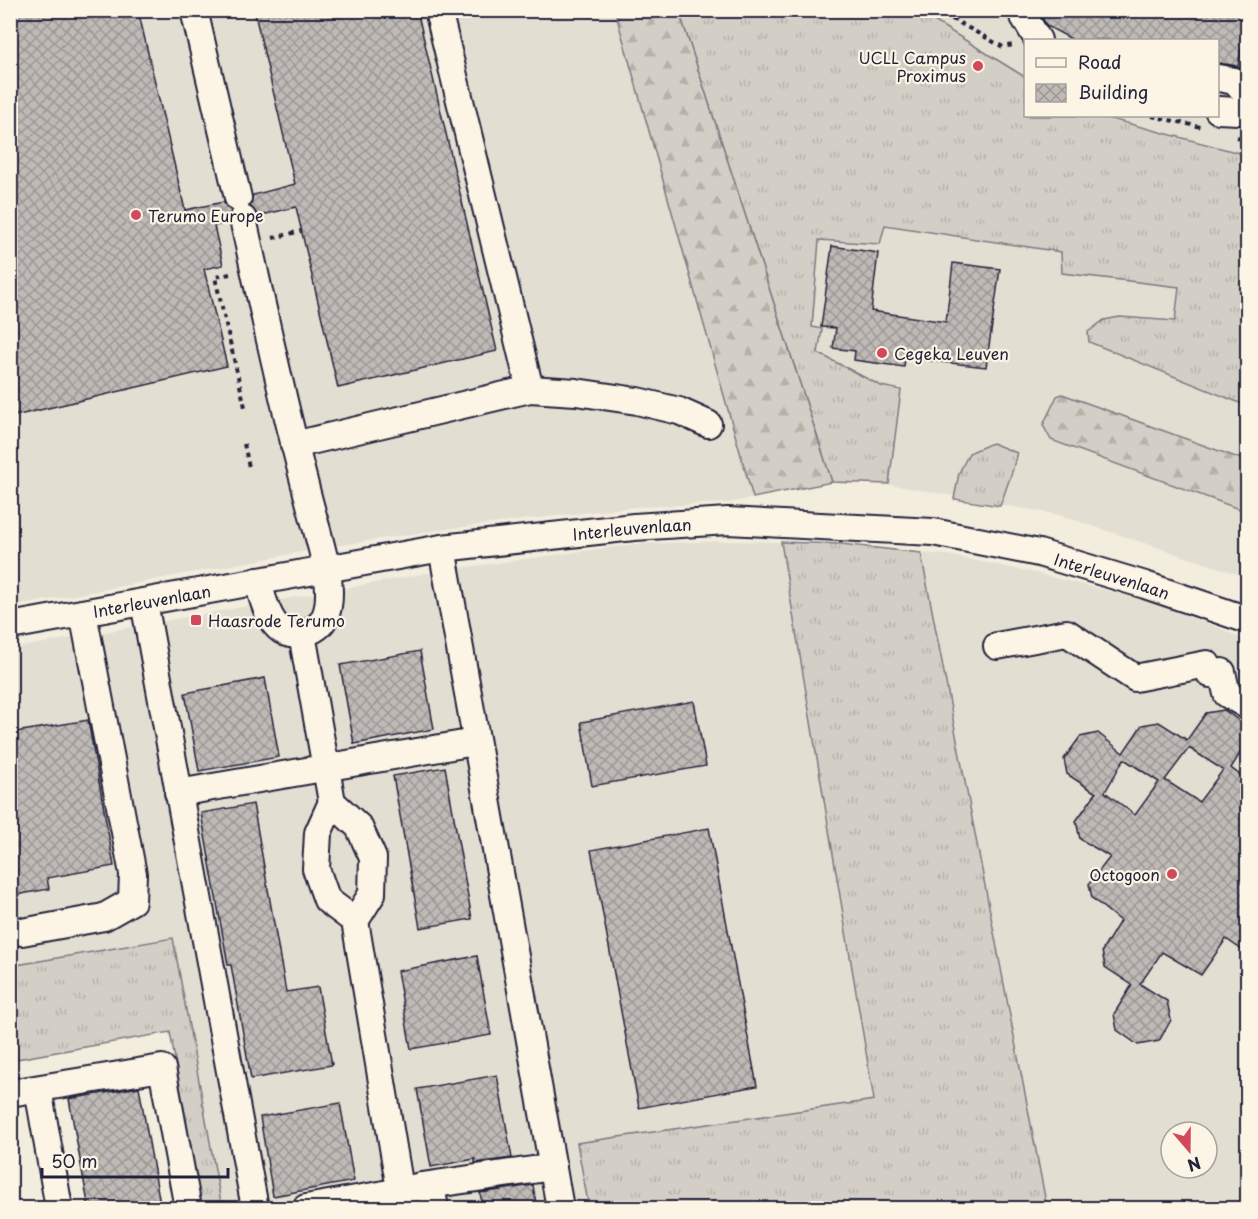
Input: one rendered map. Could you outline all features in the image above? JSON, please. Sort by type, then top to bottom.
[{"type":"street","points":[[194,10],[294,445],[326,568],[329,591],[327,612],[318,627],[302,634],[286,633],[273,623],[263,603],[258,581]]},
{"type":"street","points":[[438,10],[530,389]]},
{"type":"street","points":[[1020,10],[1026,39]]},
{"type":"street","points":[[1219,78],[1235,81],[1248,95]]},
{"type":"street","points":[[1219,110],[1248,109]]},
{"type":"street","points":[[294,445],[530,389],[576,392],[637,401],[679,411],[708,424]]},
{"type":"street","name":"Interleuvenlaan","points":[[10,626],[442,549],[634,527],[728,521],[933,532],[1039,554],[1145,585],[1248,620]]},
{"type":"street","points":[[442,549],[560,1209]]},
{"type":"street","points":[[144,602],[255,1209]]},
{"type":"street","points":[[10,928],[22,933],[104,917],[132,901],[133,874],[83,613]]},
{"type":"street","points":[[997,646],[1067,633],[1135,678],[1207,664],[1210,674],[1222,672],[1227,694],[1248,706]]},
{"type":"street","points":[[302,634],[332,802],[318,833],[316,869],[327,900],[355,921]]},
{"type":"street","points":[[178,793],[475,742]]},
{"type":"street","points":[[332,802],[359,827],[373,858],[372,894],[355,921],[397,1194]]},
{"type":"street","points":[[10,1093],[162,1068],[188,1209]]},
{"type":"street","points":[[38,1089],[59,1209]]},
{"type":"street","points":[[306,1209],[553,1167]]},
{"type":"street","points":[[397,1194],[433,1197],[435,1209]]},
{"type":"path","points":[[936,10],[1003,47],[1024,44]]},
{"type":"path","points":[[268,239],[301,231]]},
{"type":"path","points":[[233,273],[215,277],[245,407]]},
{"type":"path","points":[[243,444],[249,467]]},
{"type":"shaded area","points":[[11,11],[615,11],[753,498],[728,503],[633,507],[438,530],[322,548],[11,607]]},
{"type":"shaded area","points":[[679,11],[1247,11],[1247,577],[1059,515],[892,485],[832,482]]},
{"type":"shaded area","points":[[781,542],[874,1100],[577,1143],[589,1208],[222,1208],[173,938],[11,966],[11,649],[445,570],[635,544]]},
{"type":"shaded area","points":[[921,553],[948,555],[1031,572],[1141,599],[1220,628],[1247,642],[1247,1208],[1047,1208]]},
{"type":"green space","points":[[615,11],[679,11],[832,482],[753,498]]},
{"type":"green space","points":[[679,11],[918,11],[1024,76],[1024,117],[1104,117],[1247,155],[1247,406],[1089,342],[1088,332],[1104,320],[1120,317],[1175,321],[1179,287],[1062,273],[1061,252],[885,225],[880,244],[819,240],[812,327],[822,329],[818,353],[881,386],[901,390],[889,484],[832,482]]},
{"type":"green space","points":[[1062,394],[1247,461],[1247,512],[1051,440],[1043,425],[1057,396]]},
{"type":"green space","points":[[992,443],[1017,453],[1000,506],[954,499],[959,473],[969,453]]},
{"type":"green space","points":[[781,542],[841,544],[921,553],[1047,1208],[589,1208],[577,1143],[874,1100]]},
{"type":"green space","points":[[173,938],[222,1208],[202,1208],[170,1032],[11,1060],[11,966]]},
{"type":"building","points":[[10,10],[138,10],[185,210],[223,202],[231,211],[228,223],[214,226],[223,265],[204,269],[227,366],[10,417]]},
{"type":"building","points":[[254,10],[417,10],[497,351],[338,388],[296,207],[258,216],[250,206],[253,195],[295,184]]},
{"type":"building","points":[[1038,10],[1248,10],[1238,66],[1219,63],[1219,39],[1071,39],[1047,26]]},
{"type":"building","points":[[832,246],[878,253],[871,311],[946,322],[953,263],[1000,269],[986,367],[905,358],[904,367],[854,360],[855,351],[833,348],[836,328],[821,327]]},
{"type":"building","points":[[420,651],[434,729],[354,744],[340,665]]},
{"type":"building","points":[[265,678],[279,757],[199,771],[185,693]]},
{"type":"building","points":[[694,701],[706,766],[592,786],[581,722]]},
{"type":"building","name":"Octogoon","points":[[1224,710],[1244,724],[1247,742],[1231,768],[1248,781],[1248,954],[1226,939],[1201,975],[1162,952],[1140,984],[1167,1001],[1171,1020],[1159,1041],[1138,1045],[1117,1030],[1114,1014],[1132,985],[1105,967],[1102,951],[1120,921],[1092,898],[1089,884],[1110,857],[1080,839],[1076,821],[1096,793],[1067,774],[1064,759],[1080,737],[1098,733],[1123,753],[1142,725],[1159,722],[1187,740],[1206,713]],"holes":[[[1189,748],[1223,770],[1199,802],[1165,780]],[[1124,759],[1159,782],[1135,815],[1105,792]]]},
{"type":"building","points":[[88,720],[114,866],[47,878],[49,889],[10,896],[10,733]]},
{"type":"building","points":[[445,767],[472,919],[420,928],[393,776]]},
{"type":"building","points":[[253,804],[286,992],[318,987],[332,1065],[251,1079],[201,813]]},
{"type":"building","points":[[709,828],[757,1086],[639,1108],[591,850]]},
{"type":"building","points":[[477,956],[491,1035],[411,1049],[397,971]]},
{"type":"building","points":[[497,1075],[512,1158],[475,1163],[475,1159],[431,1167],[417,1089]]},
{"type":"building","points":[[139,1087],[161,1209],[89,1209],[69,1099]]},
{"type":"building","points":[[340,1103],[354,1181],[273,1196],[260,1117]]},
{"type":"building","points":[[533,1185],[537,1209],[483,1209],[480,1193]]},
{"type":"place","name":"UCLL Campus Proximus","points":[[978,66]]},
{"type":"place","name":"Terumo Europe","points":[[136,215]]},
{"type":"place","name":"Cegeka Leuven","points":[[882,353]]},
{"type":"place","name":"Haasrode Terumo","points":[[196,620]]},
{"type":"place","name":"Octogoon","points":[[1172,874]]}]
